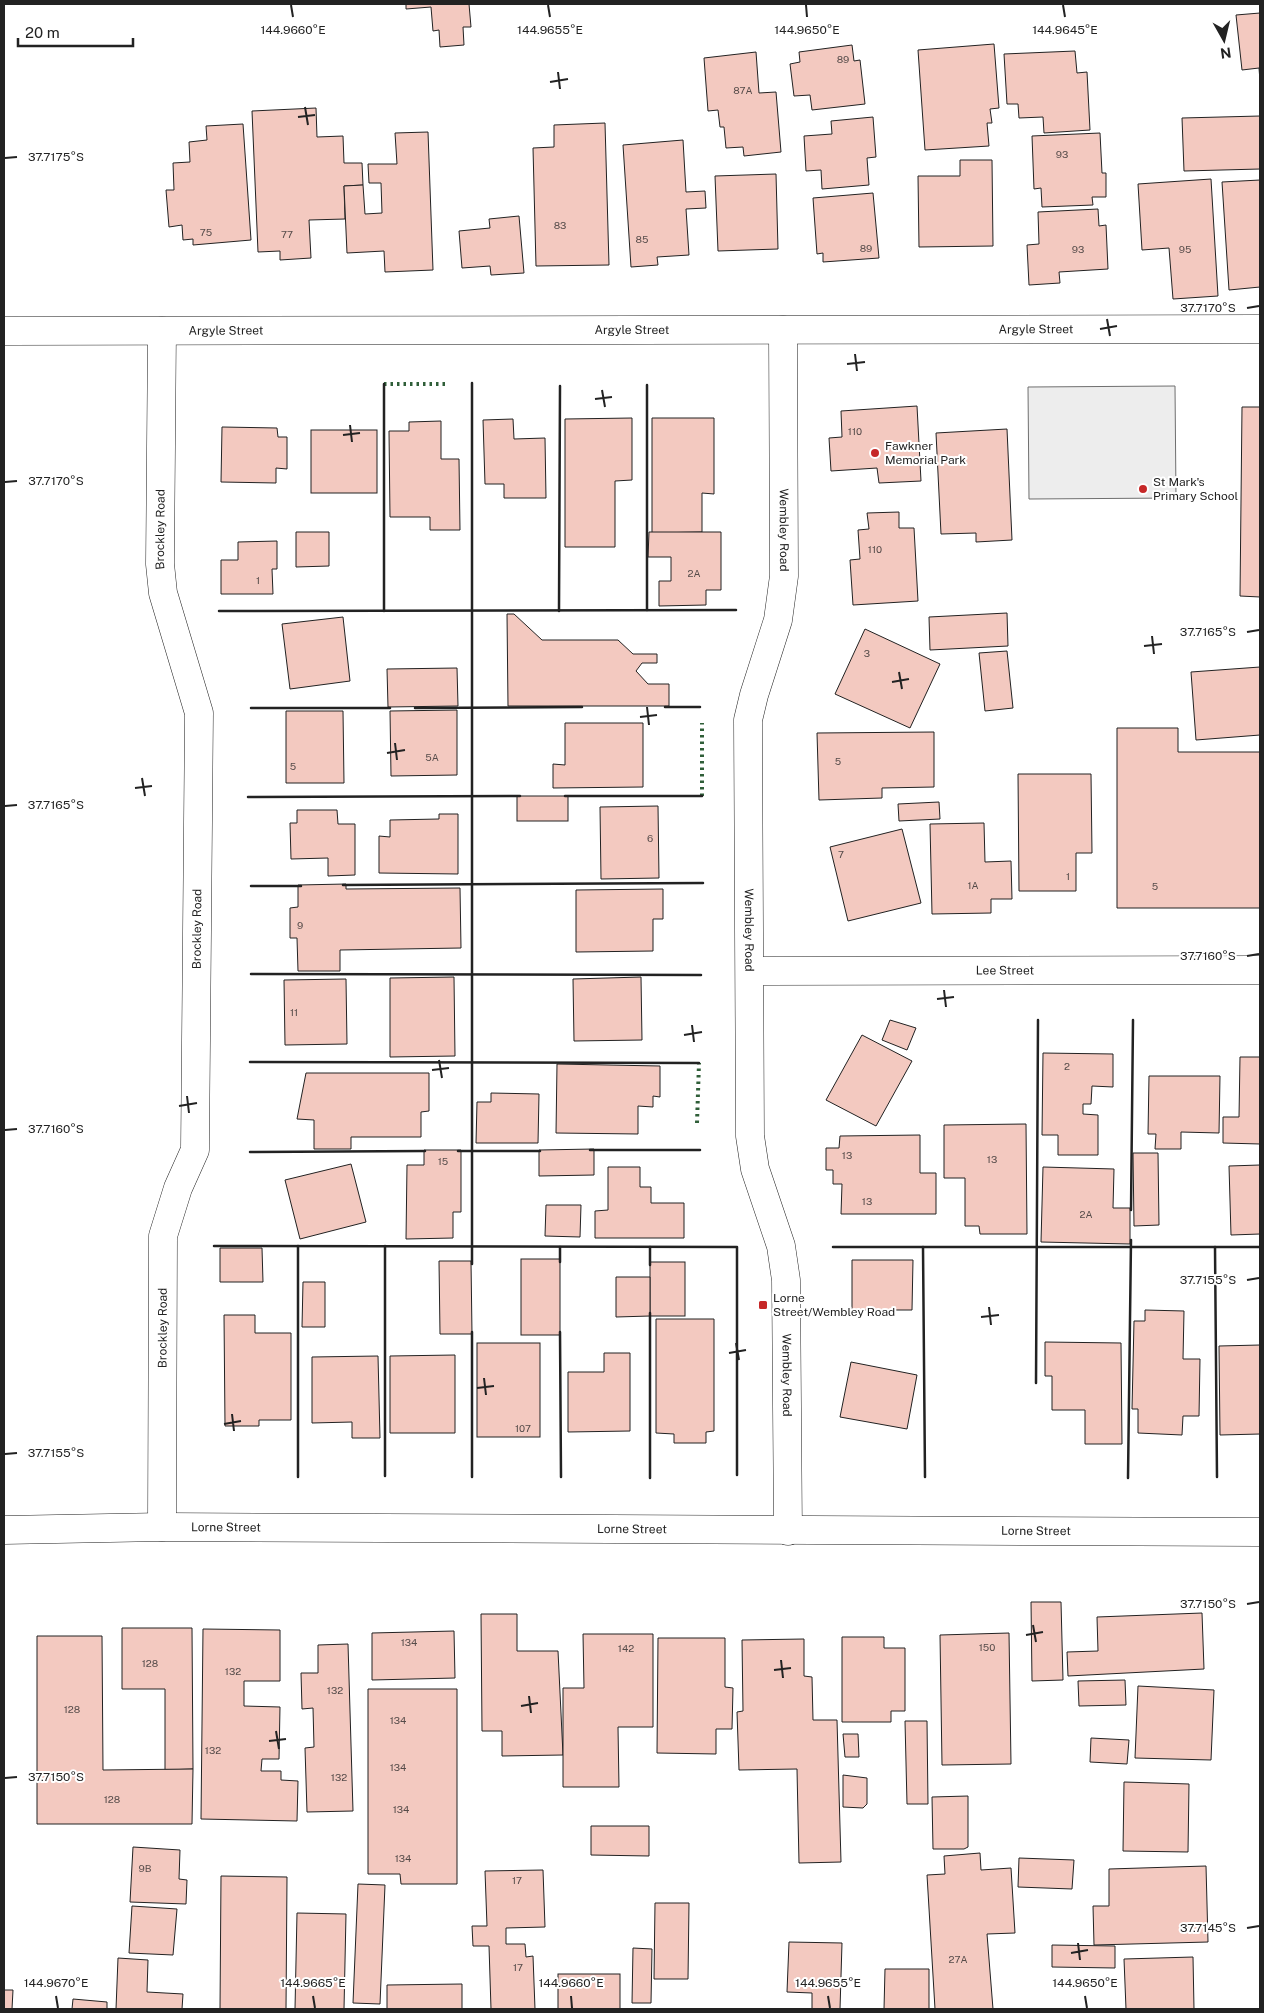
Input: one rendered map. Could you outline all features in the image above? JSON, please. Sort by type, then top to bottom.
[{"type":"street","name":"Argyle Street","points":[[4,331],[1260,329]]},
{"type":"street","name":"Wembley Road","points":[[783,330],[784,576],[778,620],[748,720],[750,1136],[755,1169],[781,1246],[786,1280],[788,1531]]},
{"type":"street","name":"Brockley Road","points":[[162,331],[160,564],[163,593],[199,713],[195,1150],[178,1188],[163,1236],[162,1528]]},
{"type":"street","name":"Lee Street","points":[[750,971],[1260,970]]},
{"type":"street","name":"Lorne Street","points":[[4,1530],[162,1528],[1260,1532]]},
{"type":"shaded area","points":[[1175,386],[1176,498],[1029,499],[1028,387]]},
{"type":"building","points":[[406,4],[469,4],[471,27],[463,27],[464,45],[440,47],[439,30],[433,31],[431,7],[406,9]]},
{"type":"building","points":[[1260,13],[1260,81],[1259,68],[1242,70],[1236,15]]},
{"type":"building","points":[[994,44],[999,108],[990,109],[992,123],[987,123],[989,146],[925,150],[918,50]]},
{"type":"building","points":[[852,45],[854,61],[860,60],[865,104],[812,110],[810,95],[794,96],[790,64],[800,62],[799,52]]},
{"type":"building","points":[[1075,51],[1077,73],[1087,72],[1090,130],[1044,133],[1043,117],[1019,118],[1018,104],[1007,104],[1004,54]]},
{"type":"building","points":[[756,52],[759,93],[776,92],[781,152],[744,156],[743,147],[726,148],[724,127],[720,127],[718,110],[708,111],[704,58]]},
{"type":"building","points":[[316,108],[317,137],[343,136],[344,163],[362,163],[363,185],[344,186],[345,219],[309,220],[311,258],[280,260],[280,251],[258,252],[252,111]]},
{"type":"building","points":[[1260,116],[1260,169],[1184,171],[1182,118]]},
{"type":"building","points":[[873,117],[876,157],[867,158],[869,185],[822,189],[821,170],[806,171],[804,136],[832,134],[831,121]]},
{"type":"building","points":[[605,123],[609,265],[536,266],[533,148],[554,147],[554,125]]},
{"type":"building","points":[[243,124],[251,240],[193,245],[193,239],[183,240],[182,225],[169,227],[166,190],[174,190],[173,163],[190,162],[189,142],[207,140],[206,126]]},
{"type":"building","points":[[428,132],[433,270],[385,272],[384,251],[347,253],[344,186],[363,185],[365,214],[382,213],[381,183],[369,183],[368,164],[397,164],[395,133]]},
{"type":"building","points":[[1100,133],[1102,173],[1106,173],[1106,197],[1092,197],[1093,205],[1042,207],[1041,188],[1034,189],[1032,136]]},
{"type":"building","points":[[683,140],[686,192],[705,191],[706,208],[686,209],[689,255],[657,257],[658,265],[631,267],[623,145]]},
{"type":"building","points":[[960,160],[992,160],[993,246],[919,247],[918,176],[960,176]]},
{"type":"building","points":[[776,174],[778,249],[718,251],[715,176]]},
{"type":"building","points":[[1211,179],[1218,296],[1173,299],[1169,248],[1142,250],[1138,184]]},
{"type":"building","points":[[1260,180],[1260,287],[1229,290],[1222,182]]},
{"type":"building","points":[[873,193],[879,258],[823,262],[823,253],[817,254],[813,198]]},
{"type":"building","points":[[1098,209],[1099,226],[1106,225],[1108,269],[1059,272],[1060,283],[1029,285],[1027,245],[1039,244],[1038,212]]},
{"type":"building","points":[[519,216],[524,273],[491,275],[490,266],[462,268],[459,231],[490,228],[489,219]]},
{"type":"building","name":"Fawkner Memorial Park","points":[[917,406],[921,481],[879,483],[877,468],[831,471],[829,438],[842,437],[841,411]]},
{"type":"building","points":[[1242,407],[1260,407],[1260,597],[1240,596]]},
{"type":"building","points":[[632,418],[632,480],[615,481],[615,547],[565,547],[565,419]]},
{"type":"building","points":[[652,418],[714,418],[714,494],[702,493],[702,532],[652,533]]},
{"type":"building","points":[[513,419],[514,439],[545,438],[546,498],[504,498],[504,484],[485,484],[483,420]]},
{"type":"building","points":[[441,421],[441,459],[459,459],[460,530],[430,530],[430,517],[390,517],[389,431],[409,431],[409,422]]},
{"type":"building","points":[[222,427],[277,428],[278,437],[287,437],[287,469],[276,468],[276,483],[221,482]]},
{"type":"building","points":[[1007,429],[1012,540],[976,542],[976,533],[941,534],[936,433]]},
{"type":"building","points":[[311,430],[377,430],[377,493],[311,493]]},
{"type":"building","points":[[899,512],[899,528],[914,528],[918,601],[853,605],[850,560],[860,559],[858,530],[869,529],[867,513]]},
{"type":"building","points":[[296,532],[329,532],[329,566],[296,567]]},
{"type":"building","points":[[649,532],[721,532],[721,590],[706,590],[706,605],[659,606],[659,581],[671,581],[671,557],[648,557]]},
{"type":"building","points":[[277,541],[277,569],[272,569],[273,594],[221,594],[221,560],[238,560],[238,542]]},
{"type":"building","points":[[1007,613],[1008,646],[930,650],[929,617]]},
{"type":"building","points":[[507,614],[514,614],[542,640],[618,640],[633,654],[657,654],[657,663],[642,663],[636,671],[648,684],[669,684],[669,706],[508,706]]},
{"type":"building","points":[[343,617],[350,681],[290,689],[282,624]]},
{"type":"building","points":[[865,629],[940,664],[910,728],[835,694]]},
{"type":"building","points":[[1007,651],[1013,708],[985,711],[979,653]]},
{"type":"building","points":[[1260,667],[1260,735],[1196,740],[1191,672]]},
{"type":"building","points":[[457,668],[458,706],[388,707],[387,669]]},
{"type":"building","points":[[457,710],[457,775],[391,776],[390,711]]},
{"type":"building","points":[[286,711],[343,711],[344,783],[286,783]]},
{"type":"building","points":[[565,723],[643,723],[643,787],[553,788],[553,764],[565,765]]},
{"type":"building","points":[[1117,728],[1178,728],[1178,752],[1260,752],[1260,908],[1117,908]]},
{"type":"building","points":[[934,732],[934,787],[882,788],[882,798],[819,800],[817,733]]},
{"type":"building","points":[[1018,774],[1091,774],[1092,853],[1076,853],[1076,891],[1019,891]]},
{"type":"building","points":[[517,796],[568,796],[568,821],[517,821]]},
{"type":"building","points":[[939,802],[940,819],[899,821],[898,804]]},
{"type":"building","points":[[658,806],[659,878],[601,879],[600,807]]},
{"type":"building","points":[[297,810],[337,810],[338,824],[355,824],[355,875],[328,876],[328,858],[291,859],[290,823],[297,823]]},
{"type":"building","points":[[439,814],[458,814],[458,874],[379,873],[379,836],[390,837],[390,820],[439,819]]},
{"type":"building","points":[[984,823],[985,862],[1011,861],[1012,899],[991,899],[991,913],[932,914],[930,824]]},
{"type":"building","points":[[902,829],[921,903],[848,921],[830,847]]},
{"type":"building","points":[[346,884],[346,889],[460,888],[461,948],[340,950],[340,971],[298,971],[297,938],[290,938],[290,908],[298,907],[298,885]]},
{"type":"building","points":[[663,889],[663,919],[653,919],[653,951],[576,952],[576,890]]},
{"type":"building","points":[[454,977],[455,1056],[390,1057],[390,978]]},
{"type":"building","points":[[641,977],[642,1040],[574,1041],[573,979]]},
{"type":"building","points":[[346,979],[347,1044],[285,1045],[284,980]]},
{"type":"building","points":[[890,1020],[916,1028],[907,1050],[882,1040]]},
{"type":"building","points":[[862,1035],[912,1061],[876,1126],[826,1100]]},
{"type":"building","points":[[1043,1053],[1113,1054],[1113,1087],[1092,1086],[1091,1104],[1083,1104],[1083,1114],[1098,1115],[1098,1155],[1058,1155],[1058,1135],[1042,1135]]},
{"type":"building","points":[[1240,1057],[1260,1057],[1260,1144],[1223,1143],[1223,1117],[1239,1117]]},
{"type":"building","points":[[557,1064],[660,1066],[660,1097],[653,1096],[653,1107],[638,1106],[638,1134],[556,1133]]},
{"type":"building","points":[[306,1073],[429,1073],[429,1111],[421,1112],[421,1137],[351,1137],[351,1149],[314,1149],[314,1120],[297,1119]]},
{"type":"building","points":[[1149,1076],[1220,1076],[1219,1133],[1181,1132],[1181,1149],[1155,1149],[1156,1134],[1148,1134]]},
{"type":"building","points":[[491,1093],[539,1094],[538,1143],[476,1143],[477,1102],[491,1102]]},
{"type":"building","points":[[1026,1124],[1027,1234],[980,1234],[979,1226],[965,1226],[965,1178],[944,1178],[944,1125]]},
{"type":"building","points":[[920,1135],[920,1173],[936,1173],[936,1214],[841,1214],[842,1184],[833,1184],[833,1170],[826,1170],[826,1148],[839,1148],[840,1136]]},
{"type":"building","points":[[594,1149],[594,1175],[539,1176],[539,1150]]},
{"type":"building","points":[[424,1150],[461,1150],[461,1212],[453,1212],[453,1238],[406,1239],[407,1165],[424,1165]]},
{"type":"building","points":[[1133,1153],[1158,1153],[1159,1225],[1134,1226]]},
{"type":"building","points":[[351,1164],[366,1222],[300,1239],[285,1180]]},
{"type":"building","points":[[1260,1165],[1260,1234],[1231,1235],[1229,1166]]},
{"type":"building","points":[[608,1167],[640,1167],[640,1187],[651,1187],[651,1203],[684,1203],[684,1238],[595,1238],[595,1211],[608,1210]]},
{"type":"building","points":[[1043,1167],[1114,1169],[1113,1208],[1130,1208],[1130,1244],[1041,1242]]},
{"type":"building","points":[[546,1205],[581,1205],[580,1237],[545,1236]]},
{"type":"building","points":[[220,1248],[262,1248],[263,1282],[220,1282]]},
{"type":"building","points":[[521,1259],[560,1259],[560,1335],[521,1335]]},
{"type":"building","points":[[852,1260],[913,1260],[912,1310],[852,1310]]},
{"type":"building","points":[[439,1261],[471,1261],[472,1334],[440,1334]]},
{"type":"building","points":[[650,1262],[685,1262],[685,1316],[650,1316]]},
{"type":"building","points":[[616,1277],[650,1277],[650,1316],[616,1317]]},
{"type":"building","points":[[303,1282],[325,1282],[325,1327],[302,1327]]},
{"type":"building","points":[[1145,1310],[1184,1311],[1183,1359],[1200,1359],[1199,1416],[1183,1416],[1182,1435],[1138,1433],[1138,1409],[1132,1409],[1134,1321],[1145,1321]]},
{"type":"building","points":[[224,1315],[255,1315],[255,1333],[291,1333],[291,1420],[259,1420],[259,1426],[225,1426]]},
{"type":"building","points":[[656,1319],[714,1319],[714,1431],[706,1432],[706,1443],[674,1443],[674,1434],[656,1433]]},
{"type":"building","points":[[1045,1342],[1121,1343],[1122,1444],[1085,1444],[1085,1410],[1052,1410],[1052,1376],[1045,1376]]},
{"type":"building","points":[[477,1343],[540,1343],[540,1437],[477,1437]]},
{"type":"building","points":[[1260,1345],[1260,1434],[1220,1435],[1219,1346]]},
{"type":"building","points":[[604,1353],[630,1353],[630,1431],[568,1432],[568,1372],[604,1372]]},
{"type":"building","points":[[455,1355],[455,1433],[390,1433],[390,1356]]},
{"type":"building","points":[[378,1356],[380,1438],[352,1438],[352,1422],[312,1423],[312,1357]]},
{"type":"building","points":[[851,1362],[917,1375],[907,1429],[840,1417]]},
{"type":"building","points":[[1031,1602],[1061,1602],[1063,1680],[1032,1681]]},
{"type":"building","points":[[1202,1613],[1204,1669],[1068,1676],[1067,1652],[1098,1651],[1097,1617]]},
{"type":"building","points":[[481,1614],[517,1614],[517,1651],[558,1651],[563,1755],[502,1756],[502,1731],[482,1731]]},
{"type":"building","points":[[122,1628],[192,1628],[193,1769],[165,1770],[165,1689],[122,1689]]},
{"type":"building","points":[[203,1629],[280,1630],[280,1681],[244,1681],[244,1706],[280,1707],[279,1759],[262,1759],[261,1771],[281,1771],[281,1780],[298,1781],[297,1821],[201,1819]]},
{"type":"building","points":[[454,1631],[455,1678],[372,1680],[372,1633]]},
{"type":"building","points":[[1009,1633],[1011,1764],[942,1765],[940,1635]]},
{"type":"building","points":[[583,1634],[653,1634],[653,1727],[618,1727],[619,1787],[563,1787],[563,1688],[584,1688]]},
{"type":"building","points":[[37,1636],[102,1636],[103,1770],[193,1769],[192,1824],[37,1824]]},
{"type":"building","points":[[842,1637],[884,1637],[884,1648],[905,1648],[905,1711],[891,1711],[891,1722],[842,1722]]},
{"type":"building","points":[[658,1638],[725,1638],[725,1687],[733,1688],[732,1729],[716,1729],[716,1754],[657,1753]]},
{"type":"building","points":[[804,1639],[804,1676],[812,1677],[813,1720],[837,1720],[841,1862],[799,1863],[797,1769],[739,1770],[737,1712],[743,1711],[742,1640]]},
{"type":"building","points":[[348,1644],[353,1811],[307,1812],[305,1748],[314,1747],[313,1708],[302,1709],[301,1673],[318,1673],[318,1645]]},
{"type":"building","points":[[1125,1680],[1126,1705],[1079,1706],[1078,1681]]},
{"type":"building","points":[[1138,1686],[1214,1690],[1211,1760],[1135,1758]]},
{"type":"building","points":[[368,1689],[457,1689],[457,1884],[401,1884],[400,1874],[368,1874]]},
{"type":"building","points":[[905,1721],[927,1721],[928,1804],[907,1804]]},
{"type":"building","points":[[843,1734],[858,1734],[859,1757],[845,1757]]},
{"type":"building","points":[[1091,1738],[1129,1740],[1127,1764],[1090,1762]]},
{"type":"building","points":[[843,1775],[867,1778],[867,1804],[863,1808],[843,1807]]},
{"type":"building","points":[[1124,1782],[1189,1784],[1188,1852],[1123,1851]]},
{"type":"building","points":[[968,1796],[968,1847],[964,1849],[933,1849],[932,1797]]},
{"type":"building","points":[[591,1826],[649,1826],[649,1856],[591,1855]]},
{"type":"building","points":[[133,1847],[180,1850],[179,1879],[187,1880],[186,1904],[130,1902]]},
{"type":"building","points":[[980,1853],[981,1870],[1011,1868],[1015,1933],[987,1934],[993,2009],[935,2009],[927,1875],[945,1874],[944,1856]]},
{"type":"building","points":[[1019,1858],[1074,1860],[1072,1889],[1018,1887]]},
{"type":"building","points":[[1206,1866],[1208,1942],[1094,1945],[1093,1906],[1109,1906],[1109,1869]]},
{"type":"building","points":[[543,1870],[545,1927],[506,1928],[506,1944],[525,1944],[526,1957],[533,1956],[535,2009],[491,2009],[489,1946],[473,1946],[472,1926],[487,1926],[485,1871]]},
{"type":"building","points":[[221,1876],[287,1877],[286,2009],[220,2009]]},
{"type":"building","points":[[358,1884],[385,1885],[380,2004],[353,2003]]},
{"type":"building","points":[[655,1903],[689,1903],[688,1979],[654,1979]]},
{"type":"building","points":[[132,1906],[177,1909],[173,1955],[129,1953]]},
{"type":"building","points":[[297,1913],[346,1914],[344,2009],[295,2009]]},
{"type":"building","points":[[789,1942],[842,1943],[840,2009],[812,2009],[812,1993],[787,1992]]},
{"type":"building","points":[[1052,1945],[1115,1946],[1115,1968],[1052,1967]]},
{"type":"building","points":[[633,1948],[652,1949],[651,2003],[632,2003]]},
{"type":"building","points":[[1193,1957],[1194,2009],[1126,2009],[1124,1959]]},
{"type":"building","points":[[118,1958],[148,1960],[147,1992],[183,1994],[182,2009],[116,2009]]},
{"type":"building","points":[[885,1969],[929,1969],[929,2009],[884,2009]]},
{"type":"building","points":[[558,1974],[620,1974],[620,2009],[558,2009]]},
{"type":"building","points":[[462,1984],[462,2009],[387,2009],[387,1985]]},
{"type":"building","points":[[4,1990],[13,1990],[12,2009],[4,2009]]},
{"type":"building","points":[[73,1999],[107,2002],[107,2009],[72,2009]]},
{"type":"hedge","points":[[384,384],[447,384]]},
{"type":"hedge","points":[[702,723],[702,796]]},
{"type":"hedge","points":[[697,1123],[699,1063]]},
{"type":"wall","points":[[472,383],[472,1264]]},
{"type":"wall","points":[[384,384],[384,611]]},
{"type":"wall","points":[[647,385],[647,610]]},
{"type":"wall","points":[[559,611],[560,386]]},
{"type":"wall","points":[[219,611],[736,610]]},
{"type":"wall","points":[[415,708],[582,707]]},
{"type":"wall","points":[[665,707],[700,707]]},
{"type":"wall","points":[[251,708],[390,708]]},
{"type":"wall","points":[[248,797],[520,796]]},
{"type":"wall","points":[[565,796],[702,796]]},
{"type":"wall","points":[[343,885],[703,883]]},
{"type":"wall","points":[[251,886],[301,886]]},
{"type":"wall","points":[[251,974],[701,975]]},
{"type":"wall","points":[[1036,1383],[1038,1020]]},
{"type":"wall","points":[[1131,1210],[1133,1020]]},
{"type":"wall","points":[[250,1062],[699,1063]]},
{"type":"wall","points":[[590,1150],[700,1150]]},
{"type":"wall","points":[[250,1152],[425,1151]]},
{"type":"wall","points":[[458,1151],[540,1151]]},
{"type":"wall","points":[[1128,1478],[1131,1240]]},
{"type":"wall","points":[[214,1246],[737,1247],[737,1475]]},
{"type":"wall","points":[[298,1246],[298,1477]]},
{"type":"wall","points":[[385,1246],[385,1476]]},
{"type":"wall","points":[[560,1247],[560,1262]]},
{"type":"wall","points":[[650,1247],[650,1265]]},
{"type":"wall","points":[[833,1247],[1260,1247]]},
{"type":"wall","points":[[923,1247],[925,1477]]},
{"type":"wall","points":[[1215,1247],[1217,1477]]},
{"type":"wall","points":[[650,1313],[650,1478]]},
{"type":"wall","points":[[472,1332],[472,1477]]},
{"type":"wall","points":[[560,1332],[561,1477]]},
{"type":"place","name":"Fawkner Memorial Park","points":[[875,453]]},
{"type":"place","name":"St Mark's Primary School","points":[[1143,489]]},
{"type":"place","name":"Lorne Street/Wembley Road","points":[[763,1305]]}]
